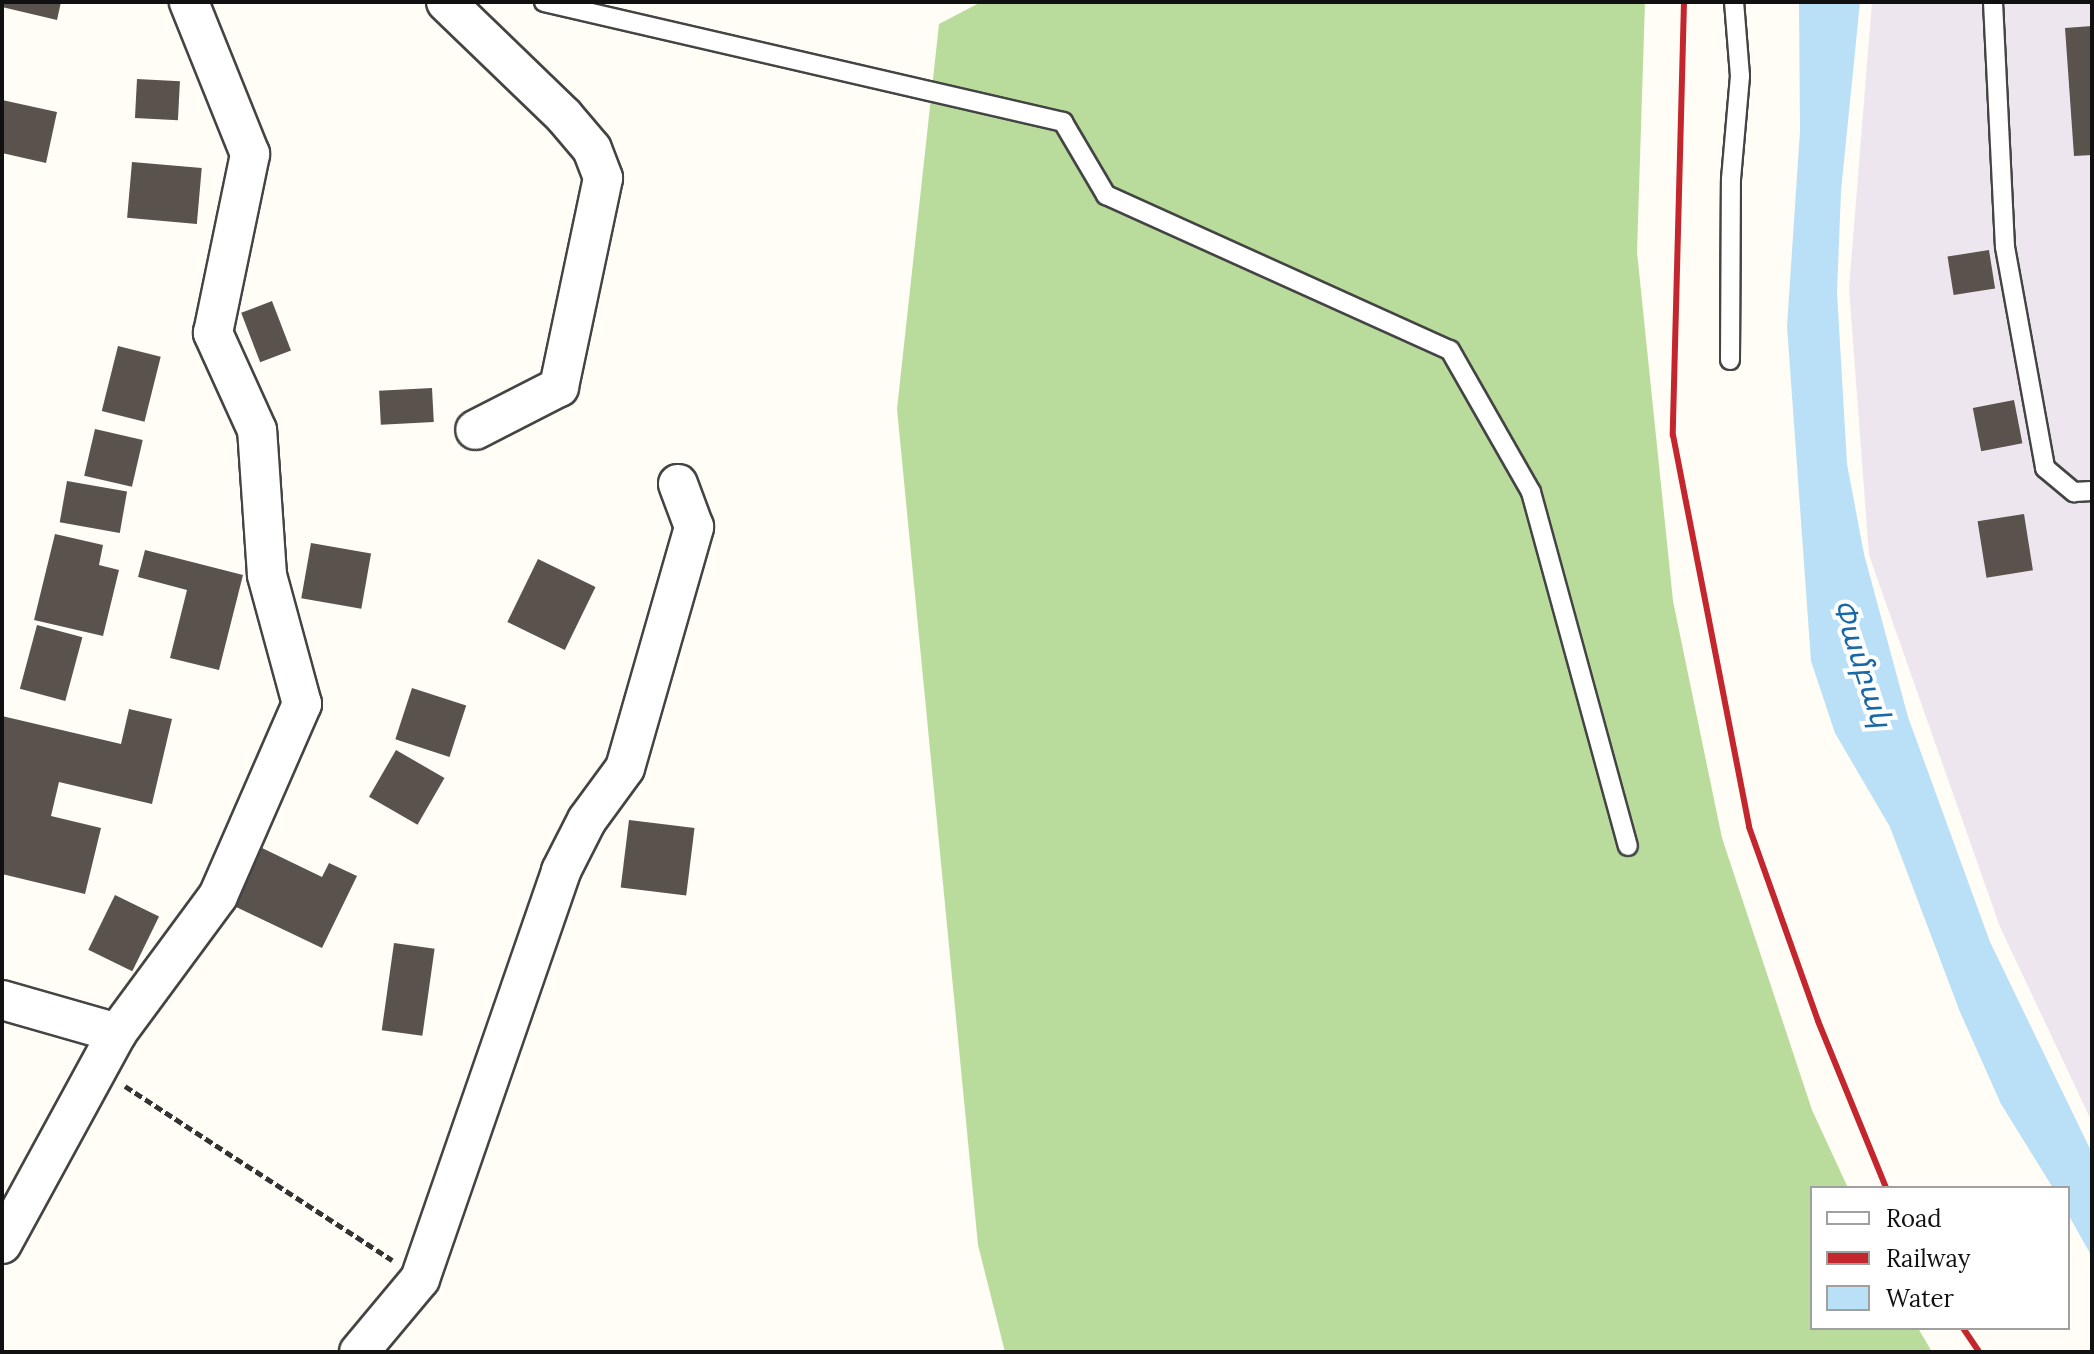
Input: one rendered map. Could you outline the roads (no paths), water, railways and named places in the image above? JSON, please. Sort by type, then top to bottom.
[{"type":"street","points":[[2,1244],[117,1033],[218,896],[302,704],[267,575],[257,430],[213,333],[250,154],[189,2]]},
{"type":"street","points":[[446,2],[564,116],[592,149],[603,178],[559,387],[475,430]]},
{"type":"street","points":[[359,1352],[420,1279],[561,871],[587,820],[625,768],[694,527],[678,484]]},
{"type":"street","points":[[2,1000],[117,1033]]},
{"type":"lane","points":[[544,2],[1063,122],[1106,195],[1450,350],[1531,492],[1628,846]]},
{"type":"lane","points":[[1730,360],[1731,179],[1740,76],[1734,2]]},
{"type":"lane","points":[[1993,2],[2005,247],[2045,468],[2074,492],[2092,491]]},
{"type":"water","name":"Փամբակ","points":[[1799,2],[1860,2],[1841,191],[1837,292],[1847,464],[1864,554],[1908,717],[1990,942],[2092,1153],[2092,1257],[2070,1218],[2070,1186],[2052,1186],[2001,1104],[1960,1012],[1890,827],[1835,733],[1811,661],[1787,326],[1800,131]]},
{"type":"railway","points":[[1684,2],[1673,435],[1749,827],[1818,1021],[1885,1186]]},
{"type":"railway","points":[[1964,1330],[1979,1352]]}]
